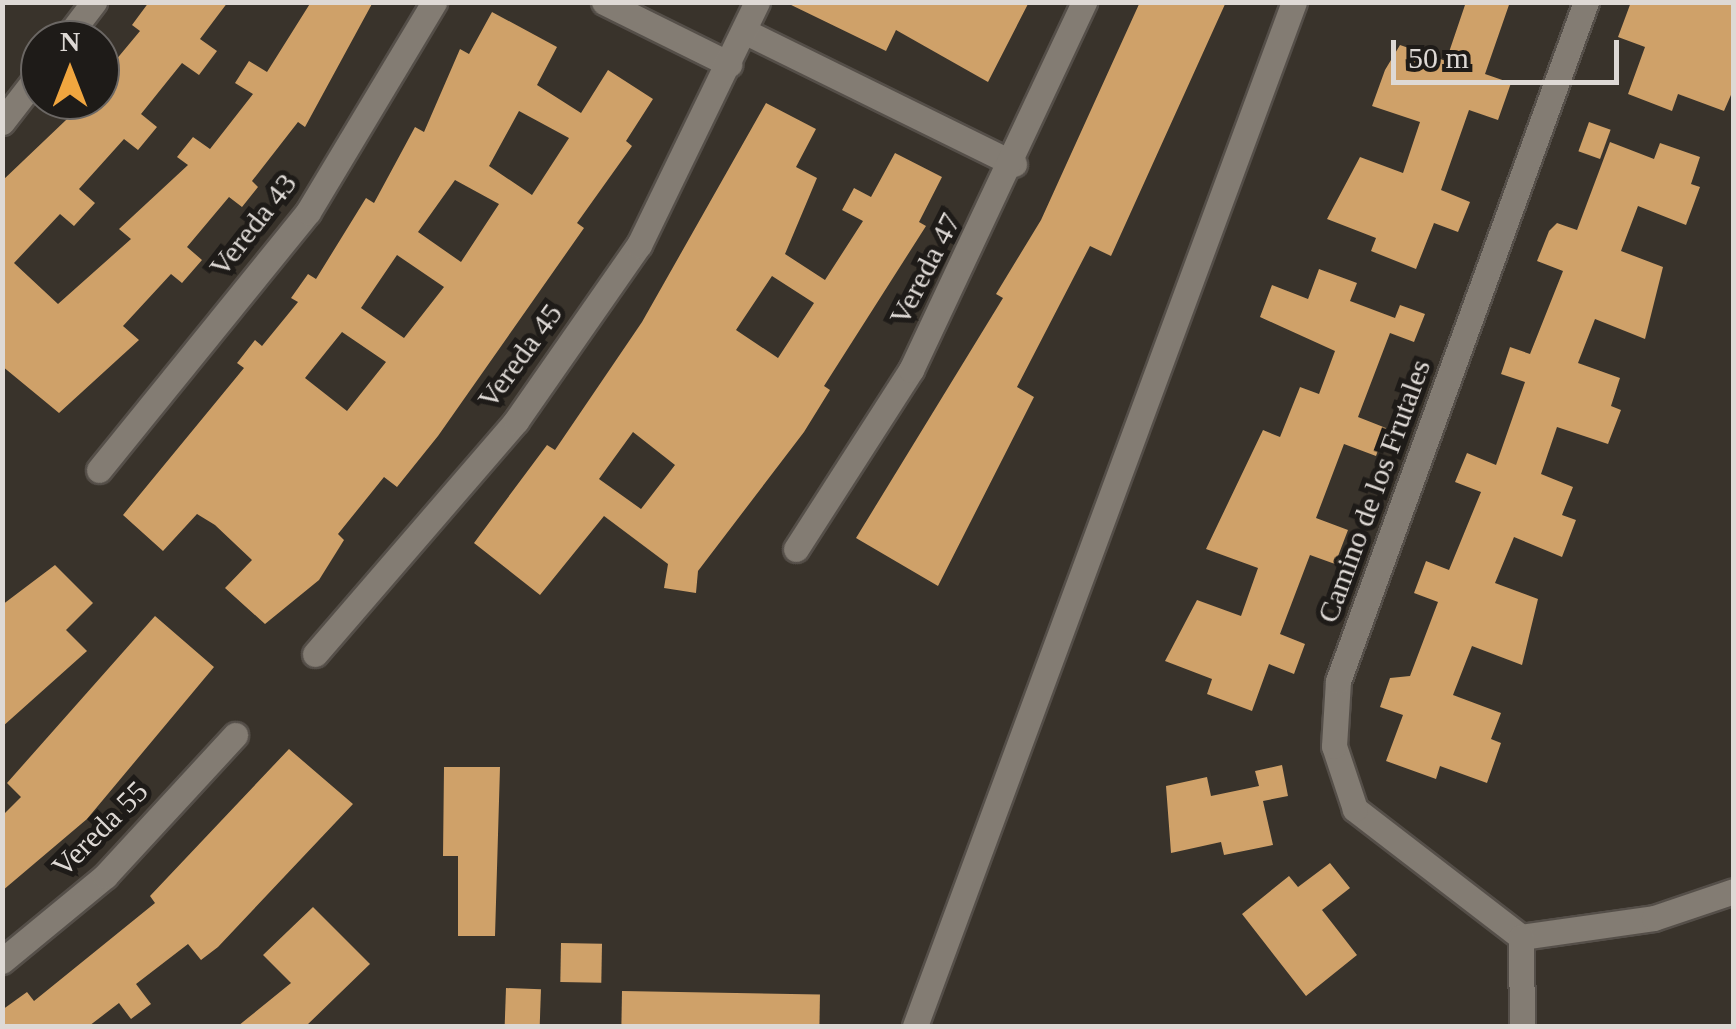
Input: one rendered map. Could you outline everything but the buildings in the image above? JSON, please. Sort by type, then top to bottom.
[{"type":"street","name":"Vereda 43","points":[[100,470],[308,212],[434,2]]},
{"type":"street","points":[[604,2],[729,64]]},
{"type":"street","name":"Vereda 45","points":[[316,654],[516,421],[628,261],[757,2]]},
{"type":"street","name":"Vereda 47","points":[[796,549],[911,370],[1014,164],[1084,2]]},
{"type":"street","points":[[915,1026],[1294,2]]},
{"type":"street","name":"Camino de los Frutales","points":[[1521,938],[1354,808],[1334,746],[1338,681],[1586,2]]},
{"type":"street","points":[[744,31],[1014,164]]},
{"type":"street","points":[[2,122],[20,99]]},
{"type":"street","name":"Vereda 55","points":[[2,962],[105,876],[236,736]]},
{"type":"street","points":[[1522,1026],[1521,938],[1654,918],[1734,891]]}]
